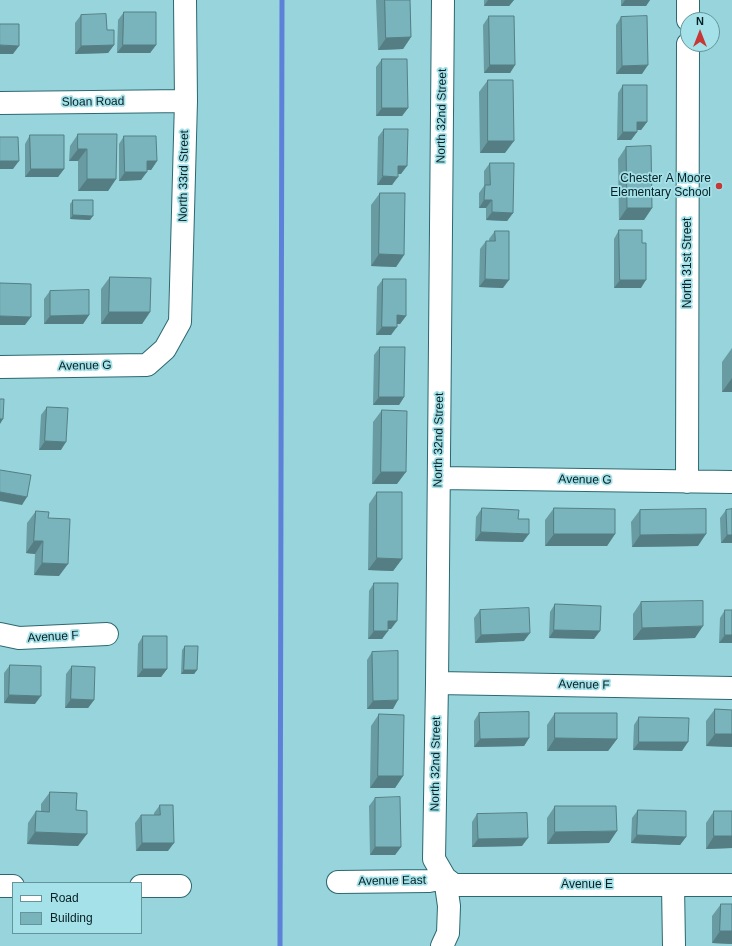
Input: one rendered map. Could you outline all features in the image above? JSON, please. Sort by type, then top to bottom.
[{"type":"street","name":"North 33rd Street","points":[[165,349],[180,322],[186,101],[185,0]]},
{"type":"street","name":"North 32nd Street","points":[[443,0],[434,860],[445,878]]},
{"type":"street","points":[[688,0],[688,12]]},
{"type":"street","name":"North 31st Street","points":[[687,482],[688,52]]},
{"type":"street","name":"Sloan Road","points":[[0,103],[186,101]]},
{"type":"street","name":"Avenue G","points":[[0,367],[147,365],[165,349]]},
{"type":"street","name":"Avenue G","points":[[439,478],[732,482]]},
{"type":"street","name":"Avenue F","points":[[0,634],[19,638],[107,634]]},
{"type":"street","name":"Avenue F","points":[[437,683],[732,688]]},
{"type":"street","points":[[442,946],[448,933],[448,906],[445,878]]},
{"type":"street","name":"Avenue East","points":[[338,882],[429,881],[445,878]]},
{"type":"street","name":"Avenue E","points":[[445,878],[454,885],[732,885]]},
{"type":"street","points":[[674,885],[674,946]]},
{"type":"street","points":[[0,886],[12,886]]},
{"type":"street","points":[[142,886],[180,886]]},
{"type":"building","points":[[385,0],[410,0],[411,37],[386,38]]},
{"type":"building","points":[[124,12],[156,12],[156,45],[123,45]]},
{"type":"building","points":[[106,14],[107,30],[114,30],[114,45],[81,46],[81,15]]},
{"type":"building","points":[[489,16],[514,16],[515,65],[490,65]]},
{"type":"building","points":[[647,16],[648,65],[622,66],[621,17]]},
{"type":"building","points":[[0,24],[19,24],[19,46],[0,45]]},
{"type":"building","points":[[382,59],[407,59],[408,108],[382,108]]},
{"type":"building","points":[[488,80],[513,80],[514,141],[488,141]]},
{"type":"building","points":[[623,85],[647,85],[647,122],[637,122],[637,132],[623,132]]},
{"type":"building","points":[[384,129],[408,129],[407,166],[398,166],[398,177],[383,176]]},
{"type":"building","points":[[78,134],[117,134],[116,179],[87,179],[87,149],[78,149]]},
{"type":"building","points":[[30,135],[64,135],[64,169],[31,169]]},
{"type":"building","points":[[124,136],[156,136],[157,161],[147,161],[147,172],[125,172]]},
{"type":"building","points":[[0,137],[18,137],[19,161],[0,161]]},
{"type":"building","points":[[651,146],[652,208],[627,208],[626,147]]},
{"type":"building","points":[[490,163],[514,163],[513,213],[492,212],[492,200],[484,200],[485,185],[490,185]]},
{"type":"building","points":[[380,193],[405,193],[404,255],[379,254]]},
{"type":"building","points":[[73,200],[93,200],[93,216],[73,215]]},
{"type":"building","points":[[619,230],[642,230],[642,243],[646,243],[646,280],[620,280]]},
{"type":"building","points":[[495,231],[509,231],[509,280],[485,279],[486,241],[495,241]]},
{"type":"building","points":[[110,277],[151,278],[150,312],[109,312]]},
{"type":"building","points":[[383,279],[406,279],[406,316],[397,315],[397,327],[382,327]]},
{"type":"building","points":[[0,283],[31,284],[31,317],[0,316]]},
{"type":"building","points":[[89,290],[89,315],[50,316],[50,291]]},
{"type":"building","points":[[380,347],[405,347],[404,397],[379,397]]},
{"type":"building","points":[[0,399],[4,399],[3,419],[0,419]]},
{"type":"building","points":[[47,407],[68,408],[66,442],[45,441]]},
{"type":"building","points":[[382,410],[407,411],[406,472],[381,472]]},
{"type":"building","points":[[0,470],[31,475],[27,497],[0,492]]},
{"type":"building","points":[[377,492],[402,492],[402,559],[377,558]]},
{"type":"building","points":[[482,508],[519,510],[518,519],[529,519],[529,534],[481,532]]},
{"type":"building","points":[[554,508],[615,509],[615,534],[554,534]]},
{"type":"building","points":[[706,509],[706,534],[640,535],[640,510]]},
{"type":"building","points":[[732,509],[732,535],[727,535],[726,510]]},
{"type":"building","points":[[36,511],[49,512],[48,518],[70,519],[68,564],[42,563],[43,541],[34,541]]},
{"type":"building","points":[[374,583],[398,583],[397,621],[388,621],[388,631],[374,631]]},
{"type":"building","points":[[703,601],[703,626],[642,628],[641,602]]},
{"type":"building","points":[[555,604],[601,606],[600,631],[554,630]]},
{"type":"building","points":[[529,608],[530,633],[481,635],[480,610]]},
{"type":"building","points":[[725,610],[732,610],[732,635],[725,635]]},
{"type":"building","points":[[143,636],[167,636],[167,669],[143,669]]},
{"type":"building","points":[[185,646],[198,646],[197,670],[184,670]]},
{"type":"building","points":[[398,651],[398,700],[373,701],[372,652]]},
{"type":"building","points":[[10,665],[41,666],[41,696],[9,695]]},
{"type":"building","points":[[72,666],[95,667],[94,700],[71,699]]},
{"type":"building","points":[[715,709],[732,710],[732,734],[715,734]]},
{"type":"building","points":[[529,712],[529,738],[480,739],[479,713]]},
{"type":"building","points":[[555,713],[617,713],[617,739],[555,738]]},
{"type":"building","points":[[379,714],[404,715],[403,776],[378,776]]},
{"type":"building","points":[[639,717],[689,718],[688,742],[639,742]]},
{"type":"building","points":[[50,792],[77,793],[76,810],[87,811],[87,834],[35,832],[36,811],[49,812]]},
{"type":"building","points":[[400,797],[401,847],[375,847],[375,798]]},
{"type":"building","points":[[160,805],[173,805],[174,843],[142,843],[141,815],[160,815]]},
{"type":"building","points":[[555,806],[616,806],[617,831],[555,832]]},
{"type":"building","points":[[638,810],[686,811],[686,837],[637,835]]},
{"type":"building","points":[[714,811],[732,811],[732,836],[714,836]]},
{"type":"building","points":[[527,813],[528,838],[478,839],[477,814]]},
{"type":"building","points":[[721,904],[732,904],[732,931],[720,931]]},
{"type":"waterway","points":[[280,946],[282,0]]},
{"type":"place","name":"Chester A Moore Elementary School","points":[[719,186]]}]
